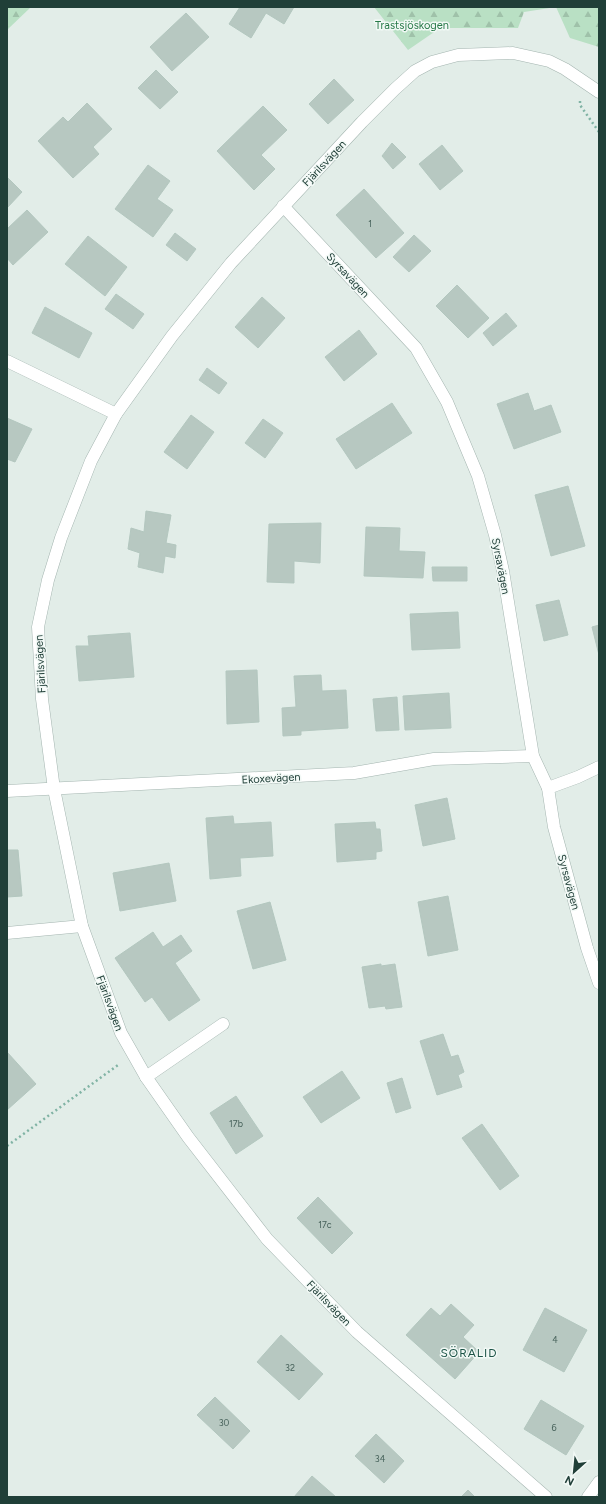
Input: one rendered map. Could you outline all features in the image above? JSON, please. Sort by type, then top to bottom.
[{"type":"street","name":"Fjärilsvägen","points":[[546,1497],[357,1332],[272,1244],[188,1138],[146,1077],[121,1033],[82,926],[54,789],[42,699],[38,627],[48,580],[61,538],[91,461],[116,414],[172,336],[231,263],[362,122],[395,89],[416,71],[432,62],[458,55],[513,53],[549,61],[565,69],[599,92]]},
{"type":"street","name":"Syrsavägen","points":[[283,206],[416,348],[447,402],[478,476],[495,535],[503,571],[533,756],[548,788],[554,827],[587,948],[599,983]]},
{"type":"street","points":[[7,361],[116,414]]},
{"type":"street","name":"Ekoxevägen","points":[[7,791],[354,773],[434,759],[533,756]]},
{"type":"street","points":[[548,788],[578,777],[599,766]]},
{"type":"street","points":[[7,934],[82,926]]},
{"type":"street","points":[[146,1077],[223,1024]]},
{"type":"street","points":[[588,1497],[599,1482]]},
{"type":"path","points":[[7,1146],[133,1054]]},
{"type":"green space","points":[[7,7],[31,7],[7,30]]},
{"type":"green space","name":"Trastsjöskogen","points":[[374,7],[556,7],[524,12],[518,28],[440,28],[408,50]]},
{"type":"green space","points":[[556,7],[599,7],[599,47],[570,38]]},
{"type":"building","points":[[240,7],[294,7],[284,24],[266,13],[251,38],[229,24]]},
{"type":"building","points":[[186,13],[209,37],[172,71],[150,47]]},
{"type":"building","points":[[156,70],[178,92],[160,109],[138,88]]},
{"type":"building","points":[[334,79],[354,100],[328,124],[309,104]]},
{"type":"building","points":[[87,103],[112,129],[93,147],[99,154],[73,178],[38,141],[63,117],[68,122]]},
{"type":"building","points":[[263,106],[287,130],[261,155],[275,169],[254,190],[217,151]]},
{"type":"building","points":[[392,143],[406,157],[393,169],[382,156]]},
{"type":"building","points":[[442,145],[463,171],[440,190],[419,164]]},
{"type":"building","points":[[148,165],[170,181],[157,199],[173,210],[153,237],[115,209]]},
{"type":"building","points":[[7,177],[22,192],[7,208]]},
{"type":"building","points":[[364,189],[404,233],[376,258],[336,215]]},
{"type":"building","points":[[27,210],[48,232],[13,265],[7,258],[7,229]]},
{"type":"building","points":[[175,233],[196,249],[187,261],[166,245]]},
{"type":"building","points":[[414,235],[431,251],[409,272],[393,257]]},
{"type":"building","points":[[88,236],[127,267],[105,296],[65,264]]},
{"type":"building","points":[[457,285],[489,318],[468,338],[436,306]]},
{"type":"building","points":[[116,294],[144,314],[133,329],[105,309]]},
{"type":"building","points":[[262,297],[285,318],[258,348],[235,327]]},
{"type":"building","points":[[45,307],[92,333],[79,358],[32,333]]},
{"type":"building","points":[[506,313],[517,326],[493,346],[483,333]]},
{"type":"building","points":[[359,330],[377,354],[344,381],[325,357]]},
{"type":"building","points":[[207,368],[227,383],[219,394],[199,380]]},
{"type":"building","points":[[528,393],[534,411],[551,405],[561,432],[514,449],[497,404]]},
{"type":"building","points":[[392,403],[412,433],[356,469],[336,439]]},
{"type":"building","points":[[191,415],[214,432],[187,469],[164,452]]},
{"type":"building","points":[[7,418],[32,429],[15,462],[7,459]]},
{"type":"building","points":[[263,419],[283,433],[265,458],[245,443]]},
{"type":"building","points":[[568,486],[585,546],[551,556],[535,495]]},
{"type":"building","points":[[146,511],[171,515],[166,543],[176,545],[175,558],[165,556],[163,573],[138,567],[140,553],[128,549],[131,528],[144,532]]},
{"type":"building","points":[[321,523],[320,563],[294,561],[294,583],[267,582],[269,524]]},
{"type":"building","points":[[366,527],[400,528],[399,551],[425,552],[423,578],[364,576]]},
{"type":"building","points":[[432,567],[467,567],[467,581],[433,581]]},
{"type":"building","points":[[559,600],[568,635],[544,641],[536,605]]},
{"type":"building","points":[[458,612],[460,648],[412,650],[410,614]]},
{"type":"building","points":[[599,625],[599,655],[592,627]]},
{"type":"building","points":[[130,633],[134,677],[79,681],[76,646],[89,646],[88,636]]},
{"type":"building","points":[[257,670],[259,722],[227,724],[226,671]]},
{"type":"building","points":[[321,675],[322,691],[346,690],[348,728],[301,731],[301,735],[283,736],[282,708],[296,707],[294,676]]},
{"type":"building","points":[[449,693],[451,728],[405,730],[403,696]]},
{"type":"building","points":[[397,697],[399,730],[376,731],[373,699]]},
{"type":"building","points":[[447,798],[455,839],[423,846],[415,805]]},
{"type":"building","points":[[233,816],[234,824],[271,822],[273,856],[240,858],[241,876],[210,879],[206,818]]},
{"type":"building","points":[[375,822],[376,829],[380,829],[382,851],[376,852],[376,859],[337,862],[335,824]]},
{"type":"building","points":[[7,850],[18,850],[22,896],[7,897]]},
{"type":"building","points":[[169,863],[176,901],[120,911],[113,873]]},
{"type":"building","points":[[448,896],[458,950],[428,956],[418,902]]},
{"type":"building","points":[[270,902],[286,960],[253,969],[237,911]]},
{"type":"building","points":[[153,932],[163,947],[181,935],[192,951],[175,963],[200,1000],[169,1021],[152,997],[145,1002],[115,958]]},
{"type":"building","points":[[381,964],[381,966],[395,964],[402,1007],[386,1009],[385,1006],[369,1008],[362,967]]},
{"type":"building","points":[[443,1034],[451,1057],[458,1055],[464,1072],[458,1075],[462,1087],[437,1095],[420,1041]]},
{"type":"building","points":[[7,1052],[36,1084],[7,1110]]},
{"type":"building","points":[[342,1071],[360,1098],[321,1123],[303,1097]]},
{"type":"building","points":[[402,1078],[411,1108],[396,1113],[387,1083]]},
{"type":"building","points":[[236,1096],[263,1136],[236,1154],[210,1113]]},
{"type":"building","points":[[482,1124],[519,1176],[500,1190],[462,1138]]},
{"type":"building","points":[[318,1197],[353,1233],[332,1254],[297,1218]]},
{"type":"building","points":[[451,1304],[474,1325],[463,1337],[479,1352],[455,1379],[406,1335],[431,1308],[440,1316]]},
{"type":"building","points":[[545,1308],[587,1330],[564,1372],[523,1350]]},
{"type":"building","points":[[281,1335],[323,1374],[299,1400],[257,1362]]},
{"type":"building","points":[[215,1397],[250,1431],[233,1449],[197,1415]]},
{"type":"building","points":[[541,1400],[584,1426],[566,1455],[524,1429]]},
{"type":"building","points":[[376,1434],[404,1461],[384,1483],[355,1456]]},
{"type":"building","points":[[312,1476],[336,1497],[294,1497]]},
{"type":"building","points":[[468,1490],[475,1497],[461,1497]]},
{"type":"district","name":"SÖRALID","points":[[469,1353]]}]
